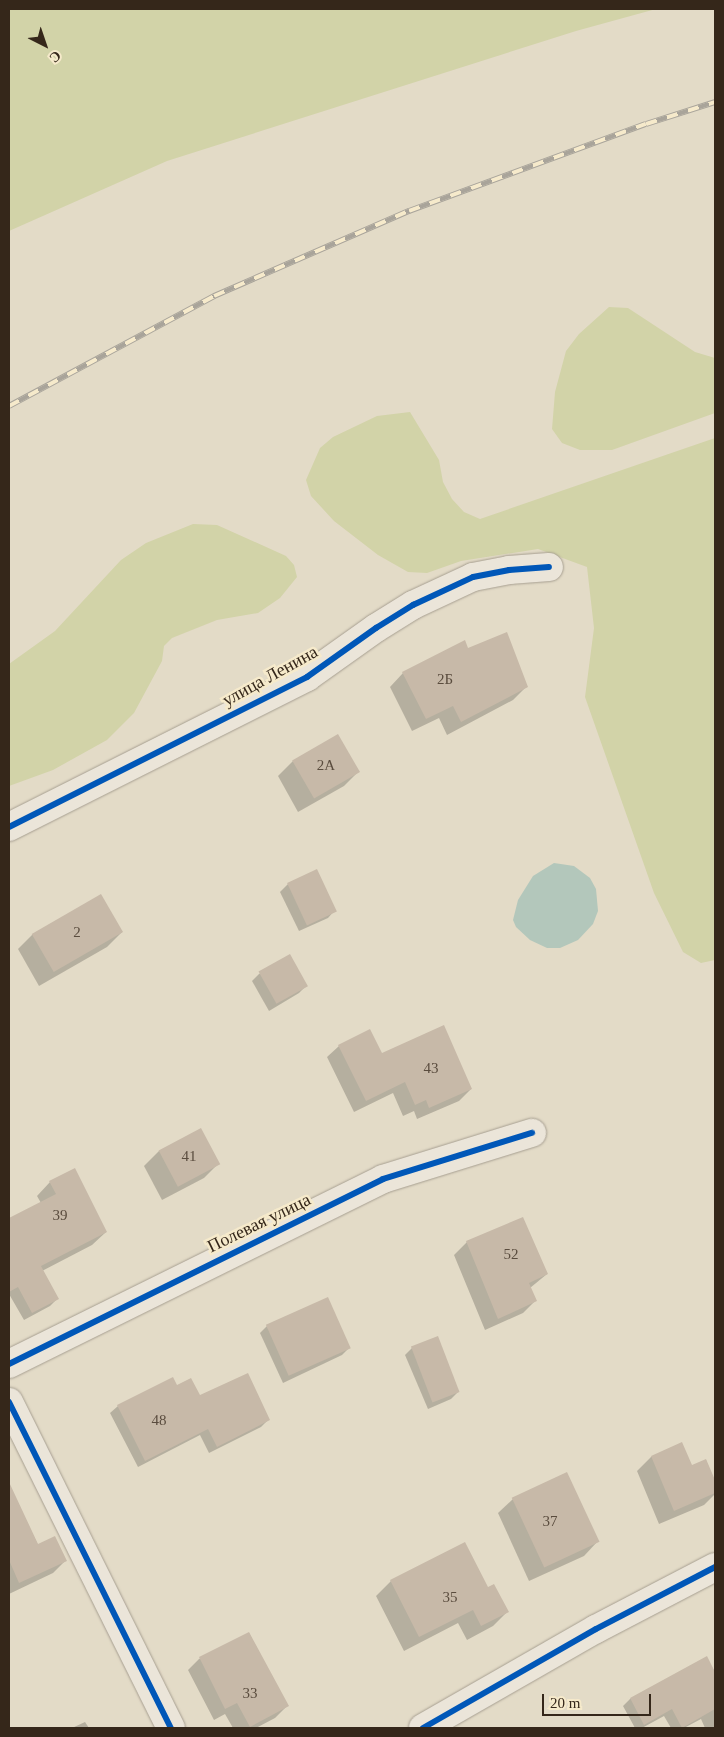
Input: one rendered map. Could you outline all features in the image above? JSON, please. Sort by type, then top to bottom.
[{"type":"street","name":"улица Ленина","points":[[9,827],[307,677],[376,628],[413,605],[473,577],[508,570],[549,567]]},
{"type":"street","name":"Полевая улица","points":[[9,1364],[383,1179],[532,1133]]},
{"type":"street","points":[[9,1402],[171,1728]]},
{"type":"street","points":[[423,1728],[596,1629],[715,1567]]},
{"type":"green space","points":[[9,9],[656,9],[576,31],[167,161],[9,231]]},
{"type":"green space","points":[[609,307],[628,308],[695,352],[715,358],[715,413],[612,450],[580,450],[562,443],[552,429],[555,392],[566,351],[579,334]]},
{"type":"green space","points":[[410,412],[439,460],[443,482],[452,499],[464,512],[480,519],[715,438],[715,960],[701,963],[683,952],[654,893],[585,697],[594,628],[587,567],[538,549],[461,561],[427,573],[408,572],[378,555],[334,521],[311,496],[306,480],[320,448],[333,437],[377,416]]},
{"type":"green space","points":[[193,524],[217,525],[286,556],[294,565],[297,577],[280,598],[258,613],[217,620],[172,638],[164,646],[162,661],[134,713],[107,740],[53,770],[9,786],[9,664],[55,631],[121,560],[146,543]]},
{"type":"shaded area","points":[[554,863],[574,866],[590,878],[596,889],[598,911],[593,924],[578,940],[560,948],[547,948],[530,940],[516,927],[513,920],[518,900],[533,876]]},
{"type":"building","points":[[507,632],[528,687],[461,722],[453,706],[426,719],[402,672],[465,640],[468,648]]},
{"type":"building","points":[[338,734],[360,772],[314,799],[292,760]]},
{"type":"building","points":[[317,869],[337,912],[307,926],[287,883]]},
{"type":"building","points":[[101,894],[123,932],[54,972],[32,934]]},
{"type":"building","points":[[290,954],[308,986],[276,1004],[259,971]]},
{"type":"building","points":[[444,1025],[472,1089],[429,1108],[426,1100],[415,1105],[405,1082],[366,1101],[338,1045],[370,1029],[382,1053]]},
{"type":"building","points":[[201,1128],[220,1164],[178,1187],[159,1151]]},
{"type":"building","points":[[75,1168],[107,1232],[41,1266],[59,1299],[32,1313],[18,1287],[9,1292],[9,1218],[56,1194],[49,1181]]},
{"type":"building","points":[[523,1217],[548,1274],[529,1283],[537,1301],[498,1319],[466,1241]]},
{"type":"building","points":[[328,1297],[351,1348],[289,1376],[266,1325]]},
{"type":"building","points":[[438,1336],[460,1392],[432,1402],[411,1346]]},
{"type":"building","points":[[248,1373],[270,1420],[217,1447],[208,1429],[145,1461],[117,1405],[173,1377],[177,1385],[191,1378],[200,1395]]},
{"type":"building","points":[[682,1442],[692,1465],[706,1459],[715,1480],[715,1493],[674,1511],[651,1456]]},
{"type":"building","points":[[567,1472],[600,1542],[544,1568],[512,1498]]},
{"type":"building","points":[[9,1482],[38,1544],[55,1536],[67,1561],[19,1583],[9,1560]]},
{"type":"building","points":[[465,1542],[488,1587],[494,1584],[509,1612],[481,1626],[473,1610],[419,1637],[390,1580]]},
{"type":"building","points":[[249,1632],[289,1706],[250,1727],[237,1703],[225,1709],[199,1657]]},
{"type":"building","points":[[707,1656],[715,1672],[715,1709],[682,1728],[672,1709],[644,1725],[630,1698]]},
{"type":"railway","points":[[9,406],[214,296],[409,211],[646,124],[715,102]]},
{"type":"cycle path","points":[[9,827],[307,677],[376,628],[413,605],[473,577],[509,570],[549,567]]},
{"type":"cycle path","points":[[9,1364],[383,1179],[532,1133]]},
{"type":"cycle path","points":[[9,1402],[171,1728]]},
{"type":"cycle path","points":[[423,1728],[596,1629],[715,1567]]}]
